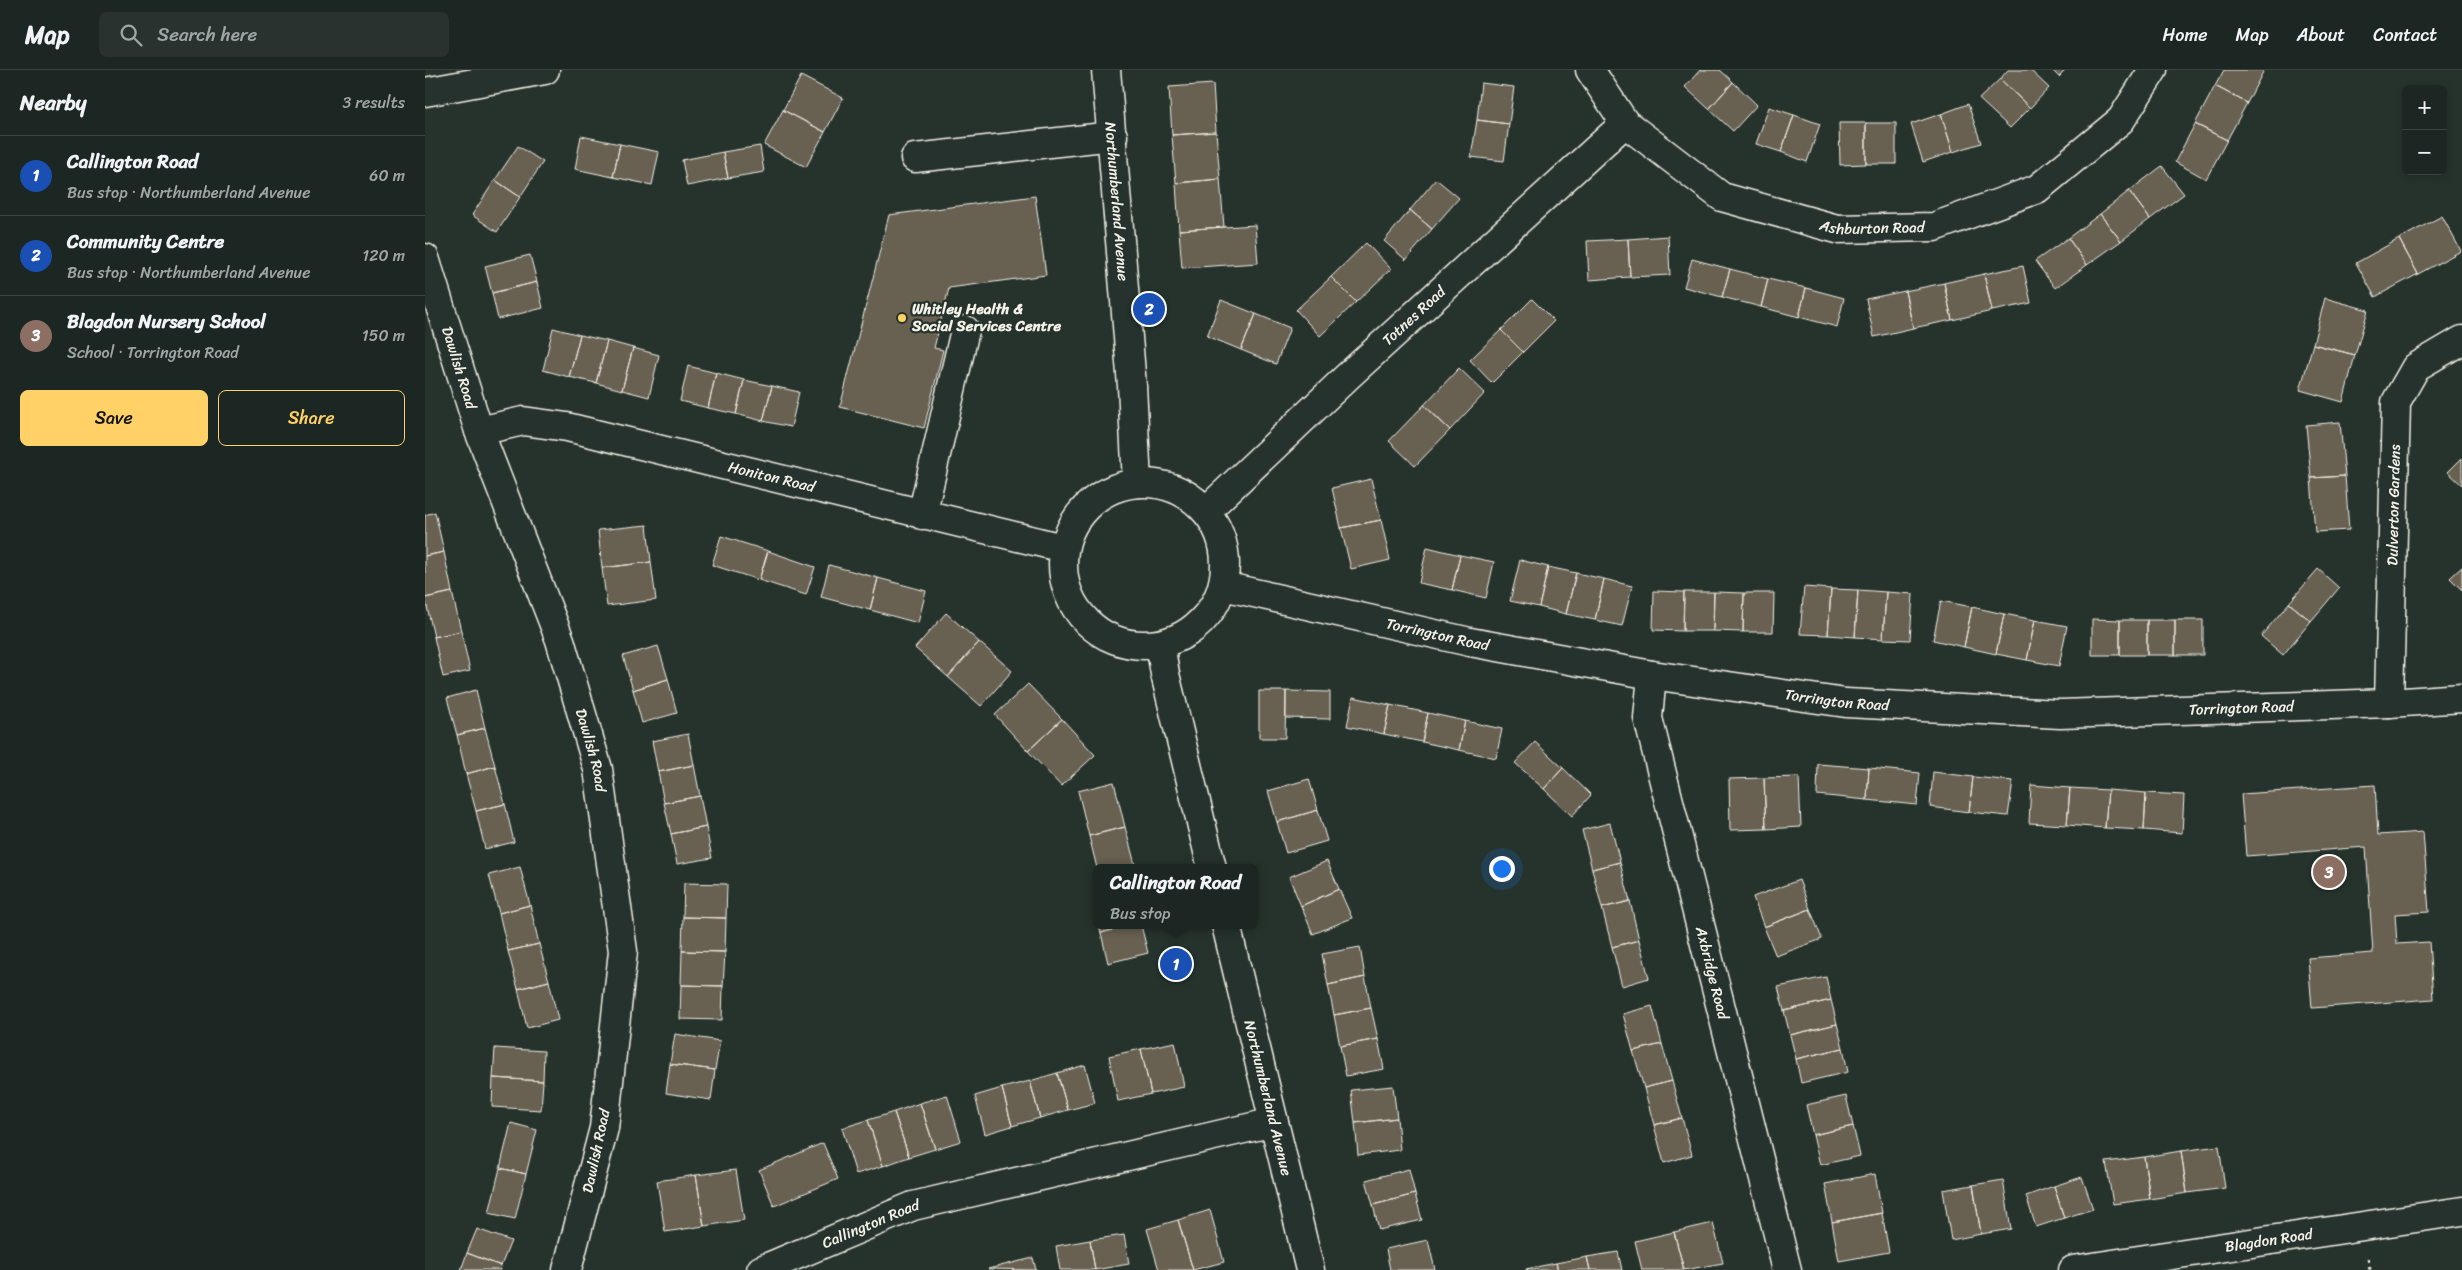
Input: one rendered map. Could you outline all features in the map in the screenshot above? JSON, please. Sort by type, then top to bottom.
[{"type":"street","points":[[425,92],[545,70]]},
{"type":"street","name":"Northumberland Avenue","points":[[1107,70],[1137,482]]},
{"type":"street","name":"Ashburton Road","points":[[1590,70],[1625,123],[1722,197],[1837,229],[1934,227],[2037,189],[2121,120],[2153,70]]},
{"type":"street","name":"Totnes Road","points":[[1206,511],[1349,375],[1625,123]]},
{"type":"street","points":[[915,158],[1113,136]]},
{"type":"street","name":"Dawlish Road","points":[[425,258],[479,431],[561,640],[598,769],[623,951],[604,1128],[571,1268]]},
{"type":"street","points":[[922,516],[965,330]]},
{"type":"street","name":"Dulverton Gardens","points":[[2389,703],[2396,402],[2416,367],[2462,340]]},
{"type":"street","name":"Honiton Road","points":[[479,431],[523,421],[567,427],[922,516],[1063,548]]},
{"type":"street","points":[[1137,482],[1163,485],[1186,495],[1206,511],[1217,528],[1223,546],[1225,567],[1223,586],[1213,607],[1199,624],[1181,637],[1160,644],[1133,645],[1108,638],[1085,622],[1070,600],[1062,575],[1063,548],[1073,523],[1089,503],[1112,489],[1137,482]]},
{"type":"street","name":"Torrington Road","points":[[1223,586],[1470,642],[1652,675],[1846,703],[2060,714],[2389,703],[2462,698]]},
{"type":"street","points":[[1160,644],[1211,864]]},
{"type":"street","name":"Axbridge Road","points":[[1652,675],[1648,718],[1787,1270]]},
{"type":"street","name":"Northumberland Avenue","points":[[1227,929],[1310,1270]]},
{"type":"street","name":"Callington Road","points":[[761,1270],[913,1206],[1274,1122]]},
{"type":"street","name":"Blagdon Road","points":[[2073,1270],[2462,1211]]},
{"type":"building","points":[[1700,70],[1720,70],[1733,82],[1709,109],[1685,87]]},
{"type":"building","points":[[2008,70],[2030,70],[2049,88],[2030,108],[2000,79]]},
{"type":"building","points":[[2052,70],[2066,70],[2059,77]]},
{"type":"building","points":[[2224,70],[2264,70],[2247,103],[2215,86]]},
{"type":"building","points":[[801,76],[843,98],[825,132],[783,110]]},
{"type":"building","points":[[2000,79],[2030,108],[2010,128],[1979,99]]},
{"type":"building","points":[[1733,82],[1757,105],[1733,131],[1709,109]]},
{"type":"building","points":[[1481,83],[1514,87],[1509,124],[1477,120]]},
{"type":"building","points":[[1213,84],[1216,132],[1172,135],[1169,87]]},
{"type":"building","points":[[2215,86],[2247,103],[2227,140],[2195,124]]},
{"type":"building","points":[[1968,104],[1981,143],[1953,152],[1941,114]]},
{"type":"building","points":[[1769,107],[1794,115],[1781,152],[1756,144]]},
{"type":"building","points":[[783,110],[825,132],[806,167],[764,145]]},
{"type":"building","points":[[1941,114],[1953,152],[1923,162],[1911,124]]},
{"type":"building","points":[[1794,115],[1820,124],[1807,162],[1781,152]]},
{"type":"building","points":[[1477,120],[1509,124],[1504,161],[1471,157]]},
{"type":"building","points":[[1839,123],[1866,123],[1866,164],[1840,165]]},
{"type":"building","points":[[1866,123],[1896,123],[1896,164],[1866,164]]},
{"type":"building","points":[[2195,124],[2227,140],[2206,179],[2175,162]]},
{"type":"building","points":[[1216,132],[1220,179],[1176,183],[1172,135]]},
{"type":"building","points":[[581,136],[620,144],[613,177],[575,169]]},
{"type":"building","points":[[620,144],[659,152],[652,185],[613,177]]},
{"type":"building","points":[[518,146],[543,162],[520,197],[495,180]]},
{"type":"building","points":[[760,146],[764,172],[728,178],[723,152]]},
{"type":"building","points":[[723,152],[728,178],[687,186],[682,160]]},
{"type":"building","points":[[2162,166],[2184,194],[2150,219],[2129,191]]},
{"type":"building","points":[[1220,179],[1224,227],[1179,230],[1176,183]]},
{"type":"building","points":[[1436,179],[1459,198],[1432,229],[1410,210]]},
{"type":"building","points":[[495,180],[520,197],[497,232],[472,215]]},
{"type":"building","points":[[2129,191],[2150,219],[2121,241],[2100,214]]},
{"type":"building","name":"Whitley Health & Social Services Centre","points":[[1035,196],[1046,275],[949,288],[934,348],[943,350],[924,428],[840,407],[889,215]]},
{"type":"building","points":[[1410,210],[1432,229],[1406,260],[1384,241]]},
{"type":"building","points":[[2100,214],[2121,241],[2087,265],[2068,238]]},
{"type":"building","points":[[2442,216],[2461,251],[2418,274],[2399,239]]},
{"type":"building","points":[[1255,225],[1258,263],[1182,268],[1179,230]]},
{"type":"building","points":[[1668,236],[1670,275],[1630,277],[1628,239]]},
{"type":"building","points":[[2068,238],[2087,265],[2055,288],[2035,261]]},
{"type":"building","points":[[1628,239],[1630,277],[1589,280],[1587,241]]},
{"type":"building","points":[[2399,239],[2418,274],[2375,297],[2356,263]]},
{"type":"building","points":[[1366,243],[1391,269],[1356,302],[1331,277]]},
{"type":"building","points":[[530,255],[537,282],[492,293],[485,266]]},
{"type":"building","points":[[1692,259],[1730,269],[1722,297],[1684,287]]},
{"type":"building","points":[[2023,266],[2031,303],[1992,311],[1984,274]]},
{"type":"building","points":[[1730,269],[1768,279],[1761,307],[1722,297]]},
{"type":"building","points":[[1984,274],[1992,311],[1952,320],[1944,283]]},
{"type":"building","points":[[1331,277],[1356,302],[1320,336],[1296,310]]},
{"type":"building","points":[[1768,279],[1806,288],[1799,317],[1761,307]]},
{"type":"building","points":[[537,282],[543,308],[498,319],[492,293]]},
{"type":"building","points":[[1944,283],[1952,320],[1913,328],[1905,291]]},
{"type":"building","points":[[1806,288],[1844,298],[1837,327],[1799,317]]},
{"type":"building","points":[[1905,291],[1913,328],[1874,337],[1866,299]]},
{"type":"building","points":[[2325,298],[2368,310],[2355,355],[2313,344]]},
{"type":"building","points":[[1532,299],[1554,321],[1523,352],[1501,330]]},
{"type":"building","points":[[1221,300],[1256,314],[1241,350],[1207,336]]},
{"type":"building","points":[[1256,314],[1290,328],[1276,364],[1241,350]]},
{"type":"building","points":[[553,328],[580,335],[569,377],[543,370]]},
{"type":"building","points":[[1501,330],[1523,352],[1492,383],[1470,360]]},
{"type":"building","points":[[580,335],[607,341],[596,383],[569,377]]},
{"type":"building","points":[[607,341],[633,348],[622,390],[596,383]]},
{"type":"building","points":[[2313,344],[2355,355],[2343,402],[2300,390]]},
{"type":"building","points":[[633,348],[659,355],[649,397],[622,390]]},
{"type":"building","points":[[688,366],[716,373],[708,408],[680,401]]},
{"type":"building","points":[[1459,368],[1485,393],[1450,430],[1424,405]]},
{"type":"building","points":[[716,373],[744,380],[736,414],[708,408]]},
{"type":"building","points":[[744,380],[772,386],[763,421],[736,414]]},
{"type":"building","points":[[772,386],[799,392],[791,427],[763,421]]},
{"type":"building","points":[[1424,405],[1450,430],[1415,466],[1389,441]]},
{"type":"building","points":[[2340,422],[2345,476],[2311,478],[2306,425]]},
{"type":"building","points":[[2462,458],[2462,485],[2448,472]]},
{"type":"building","points":[[2345,476],[2349,530],[2315,532],[2311,478]]},
{"type":"building","points":[[1371,479],[1381,520],[1341,528],[1332,488]]},
{"type":"building","points":[[435,512],[444,552],[425,556],[425,515]]},
{"type":"building","points":[[1381,520],[1390,560],[1351,569],[1341,528]]},
{"type":"building","points":[[647,525],[651,562],[602,568],[598,530]]},
{"type":"building","points":[[721,536],[768,551],[759,580],[712,565]]},
{"type":"building","points":[[1427,547],[1460,555],[1452,590],[1419,583]]},
{"type":"building","points":[[768,551],[815,567],[806,595],[759,580]]},
{"type":"building","points":[[444,552],[452,592],[425,598],[425,556]]},
{"type":"building","points":[[1460,555],[1494,562],[1486,598],[1452,590]]},
{"type":"building","points":[[1520,560],[1548,567],[1539,607],[1510,601]]},
{"type":"building","points":[[651,562],[656,600],[607,606],[602,568]]},
{"type":"building","points":[[829,565],[878,578],[870,610],[821,597]]},
{"type":"building","points":[[1548,567],[1576,573],[1566,614],[1539,607]]},
{"type":"building","points":[[2462,567],[2462,590],[2450,578]]},
{"type":"building","points":[[2318,569],[2339,588],[2311,621],[2289,603]]},
{"type":"building","points":[[1576,573],[1604,579],[1595,620],[1566,614]]},
{"type":"building","points":[[878,578],[926,591],[918,623],[870,610]]},
{"type":"building","points":[[1604,579],[1632,586],[1622,626],[1595,620]]},
{"type":"building","points":[[1804,587],[1831,589],[1828,635],[1800,634]]},
{"type":"building","points":[[1831,589],[1858,590],[1855,637],[1828,635]]},
{"type":"building","points":[[1858,590],[1886,592],[1883,639],[1855,637]]},
{"type":"building","points":[[1654,591],[1684,592],[1683,631],[1653,630]]},
{"type":"building","points":[[452,592],[461,631],[434,637],[425,598]]},
{"type":"building","points":[[1684,592],[1714,592],[1713,631],[1683,631]]},
{"type":"building","points":[[1714,592],[1744,593],[1743,632],[1713,631]]},
{"type":"building","points":[[1886,592],[1913,594],[1910,640],[1883,639]]},
{"type":"building","points":[[1744,593],[1774,593],[1773,632],[1743,632]]},
{"type":"building","points":[[1941,601],[1972,607],[1964,647],[1933,640]]},
{"type":"building","points":[[2289,603],[2311,621],[2283,655],[2261,636]]},
{"type":"building","points":[[1972,607],[2004,614],[1996,654],[1964,647]]},
{"type":"building","points":[[946,613],[979,642],[948,677],[915,648]]},
{"type":"building","points":[[2004,614],[2035,620],[2027,660],[1996,654]]},
{"type":"building","points":[[2092,619],[2120,620],[2120,655],[2092,655]]},
{"type":"building","points":[[2035,620],[2067,626],[2059,666],[2027,660]]},
{"type":"building","points":[[2120,620],[2147,620],[2147,655],[2120,655]]},
{"type":"building","points":[[2147,620],[2175,620],[2175,655],[2147,655]]},
{"type":"building","points":[[2175,620],[2203,620],[2203,655],[2175,655]]},
{"type":"building","points":[[461,631],[470,671],[443,677],[434,637]]},
{"type":"building","points":[[979,642],[1012,671],[981,706],[948,677]]},
{"type":"building","points":[[658,646],[668,679],[633,690],[623,656]]},
{"type":"building","points":[[668,679],[677,713],[642,723],[633,690]]},
{"type":"building","points":[[1028,684],[1062,719],[1028,751],[995,715]]},
{"type":"building","points":[[476,690],[485,728],[457,735],[447,698]]},
{"type":"building","points":[[1259,691],[1286,691],[1285,738],[1259,738]]},
{"type":"building","points":[[1286,691],[1330,692],[1330,719],[1286,718]]},
{"type":"building","points":[[1353,697],[1390,705],[1384,734],[1347,726]]},
{"type":"building","points":[[1390,705],[1428,713],[1422,742],[1384,734]]},
{"type":"building","points":[[1428,713],[1465,721],[1459,750],[1422,742]]},
{"type":"building","points":[[1062,719],[1095,755],[1061,786],[1028,751]]},
{"type":"building","points":[[1465,721],[1502,729],[1496,758],[1459,750]]},
{"type":"building","points":[[485,728],[495,766],[466,774],[457,735]]},
{"type":"building","points":[[688,734],[694,765],[658,772],[652,741]]},
{"type":"building","points":[[1535,742],[1563,768],[1544,789],[1515,763]]},
{"type":"building","points":[[1818,764],[1869,768],[1867,800],[1817,795]]},
{"type":"building","points":[[694,765],[700,796],[664,803],[658,772]]},
{"type":"building","points":[[495,766],[505,804],[476,811],[466,774]]},
{"type":"building","points":[[1563,768],[1591,795],[1572,816],[1544,789]]},
{"type":"building","points":[[1869,768],[1920,773],[1917,805],[1867,800]]},
{"type":"building","points":[[1933,772],[1973,777],[1969,812],[1930,807]]},
{"type":"building","points":[[1799,777],[1801,827],[1766,829],[1764,778]]},
{"type":"building","points":[[1973,777],[2013,781],[2008,816],[1969,812]]},
{"type":"building","points":[[1764,778],[1766,829],[1730,830],[1729,779]]},
{"type":"building","points":[[1309,779],[1318,810],[1277,822],[1268,791]]},
{"type":"building","points":[[1114,782],[1125,827],[1089,836],[1078,791]]},
{"type":"building","points":[[2031,785],[2070,788],[2067,825],[2029,823]]},
{"type":"building","points":[[2375,785],[2378,835],[2423,832],[2429,912],[2395,914],[2397,944],[2429,942],[2433,999],[2312,1008],[2308,958],[2373,953],[2366,847],[2246,856],[2241,794]]},
{"type":"building","points":[[2070,788],[2108,790],[2105,828],[2067,825]]},
{"type":"building","points":[[2108,790],[2146,793],[2144,830],[2105,828]]},
{"type":"building","points":[[2146,793],[2184,795],[2182,833],[2144,830]]},
{"type":"building","points":[[700,796],[706,827],[671,834],[664,803]]},
{"type":"building","points":[[505,804],[514,842],[485,849],[476,811]]},
{"type":"building","points":[[1318,810],[1327,841],[1286,853],[1277,822]]},
{"type":"building","points":[[1610,823],[1620,862],[1592,869],[1582,830]]},
{"type":"building","points":[[706,827],[712,858],[677,864],[671,834]]},
{"type":"building","points":[[1125,827],[1135,864],[1096,864],[1089,836]]},
{"type":"building","points":[[1327,861],[1339,889],[1301,906],[1289,877]]},
{"type":"building","points":[[1620,862],[1630,901],[1602,908],[1592,869]]},
{"type":"building","points":[[520,867],[530,905],[499,913],[489,875]]},
{"type":"building","points":[[1799,880],[1810,909],[1764,927],[1753,897]]},
{"type":"building","points":[[684,883],[727,884],[726,918],[683,917]]},
{"type":"building","points":[[1339,889],[1352,918],[1313,934],[1301,906]]},
{"type":"building","points":[[1630,901],[1639,940],[1612,947],[1602,908]]},
{"type":"building","points":[[530,905],[539,944],[508,951],[499,913]]},
{"type":"building","points":[[1810,909],[1822,939],[1776,956],[1764,927]]},
{"type":"building","points":[[683,917],[726,918],[725,952],[682,951]]},
{"type":"building","points":[[1100,929],[1116,929],[1101,933]]},
{"type":"building","points":[[1116,929],[1142,929],[1148,953],[1108,963],[1101,933]]},
{"type":"building","points":[[1639,940],[1649,978],[1622,986],[1612,947]]},
{"type":"building","points":[[539,944],[549,981],[518,989],[508,951]]},
{"type":"building","points":[[1360,947],[1365,977],[1328,985],[1322,954]]},
{"type":"building","points":[[682,951],[725,952],[723,986],[681,985]]},
{"type":"building","points":[[1365,977],[1371,1008],[1334,1015],[1328,985]]},
{"type":"building","points":[[1826,977],[1831,1000],[1784,1011],[1778,987]]},
{"type":"building","points":[[549,981],[558,1020],[527,1028],[518,989]]},
{"type":"building","points":[[681,985],[723,986],[722,1020],[680,1019]]},
{"type":"building","points":[[1831,1000],[1837,1024],[1790,1035],[1784,1011]]},
{"type":"building","points":[[1652,1006],[1662,1044],[1633,1051],[1623,1014]]},
{"type":"building","points":[[1371,1008],[1378,1039],[1340,1046],[1334,1015]]},
{"type":"building","points":[[1837,1024],[1843,1048],[1796,1059],[1790,1035]]},
{"type":"building","points":[[675,1034],[720,1041],[715,1070],[670,1064]]},
{"type":"building","points":[[1378,1039],[1384,1069],[1346,1076],[1340,1046]]},
{"type":"building","points":[[1175,1042],[1184,1087],[1151,1094],[1141,1049]]},
{"type":"building","points":[[1662,1044],[1672,1081],[1644,1088],[1633,1051]]},
{"type":"building","points":[[495,1048],[544,1051],[543,1081],[493,1078]]},
{"type":"building","points":[[1843,1048],[1848,1072],[1801,1083],[1796,1059]]},
{"type":"building","points":[[1141,1049],[1151,1094],[1118,1101],[1109,1056]]},
{"type":"building","points":[[670,1064],[715,1070],[711,1100],[666,1093]]},
{"type":"building","points":[[1085,1065],[1095,1103],[1068,1110],[1057,1073]]},
{"type":"building","points":[[1057,1073],[1068,1110],[1040,1118],[1030,1081]]},
{"type":"building","points":[[493,1078],[543,1081],[541,1110],[492,1107]]},
{"type":"building","points":[[1030,1081],[1040,1118],[1012,1126],[1002,1088]]},
{"type":"building","points":[[1672,1081],[1682,1118],[1654,1125],[1644,1088]]},
{"type":"building","points":[[1393,1086],[1397,1118],[1355,1123],[1351,1090]]},
{"type":"building","points":[[1002,1088],[1012,1126],[985,1134],[975,1096]]},
{"type":"building","points":[[947,1095],[961,1141],[935,1149],[920,1103]]},
{"type":"building","points":[[1846,1096],[1853,1126],[1813,1135],[1806,1105]]},
{"type":"building","points":[[920,1103],[935,1149],[909,1157],[894,1112]]},
{"type":"building","points":[[894,1112],[909,1157],[883,1166],[868,1120]]},
{"type":"building","points":[[1397,1118],[1400,1150],[1358,1155],[1355,1123]]},
{"type":"building","points":[[1682,1118],[1692,1155],[1664,1163],[1654,1125]]},
{"type":"building","points":[[868,1120],[883,1166],[856,1174],[842,1128]]},
{"type":"building","points":[[511,1123],[537,1130],[526,1174],[500,1168]]},
{"type":"building","points":[[1853,1126],[1860,1156],[1820,1165],[1813,1135]]},
{"type":"building","points":[[823,1143],[838,1179],[774,1206],[759,1170]]},
{"type":"building","points":[[2219,1146],[2225,1188],[2187,1193],[2181,1151]]},
{"type":"building","points":[[2181,1151],[2187,1193],[2150,1199],[2144,1157]]},
{"type":"building","points":[[2144,1157],[2150,1199],[2113,1204],[2106,1162]]},
{"type":"building","points":[[500,1168],[526,1174],[515,1219],[489,1213]]},
{"type":"building","points":[[1409,1169],[1415,1194],[1373,1205],[1366,1180]]},
{"type":"building","points":[[736,1170],[744,1220],[704,1226],[696,1175]]},
{"type":"building","points":[[1875,1174],[1882,1213],[1832,1222],[1825,1184]]},
{"type":"building","points":[[696,1175],[704,1226],[665,1232],[657,1181]]},
{"type":"building","points":[[2082,1177],[2093,1209],[2064,1218],[2054,1186]]},
{"type":"building","points":[[2003,1180],[2011,1229],[1981,1234],[1973,1185]]},
{"type":"building","points":[[1973,1185],[1981,1234],[1951,1240],[1943,1190]]},
{"type":"building","points":[[2054,1186],[2064,1218],[2036,1227],[2026,1196]]},
{"type":"building","points":[[1415,1194],[1422,1220],[1379,1230],[1373,1205]]},
{"type":"building","points":[[1210,1210],[1224,1262],[1193,1270],[1178,1220]]},
{"type":"building","points":[[1882,1213],[1889,1252],[1839,1261],[1832,1222]]},
{"type":"building","points":[[1178,1220],[1193,1270],[1159,1270],[1147,1229]]},
{"type":"building","points":[[1713,1223],[1723,1263],[1684,1270],[1674,1232]]},
{"type":"building","points":[[477,1229],[511,1241],[501,1266],[467,1253]]},
{"type":"building","points":[[1674,1232],[1684,1270],[1642,1270],[1635,1241]]},
{"type":"building","points":[[1124,1235],[1129,1264],[1095,1270],[1090,1240]]},
{"type":"building","points":[[1090,1240],[1095,1270],[1060,1270],[1056,1246]]},
{"type":"building","points":[[1428,1240],[1435,1270],[1390,1270],[1386,1249]]},
{"type":"building","points":[[1618,1252],[1622,1270],[1590,1270],[1587,1257]]},
{"type":"building","points":[[467,1253],[501,1266],[500,1270],[461,1270]]},
{"type":"building","points":[[1587,1257],[1590,1270],[1558,1270],[1556,1263]]},
{"type":"building","points":[[1033,1258],[1036,1270],[988,1269]]},
{"type":"building","points":[[1556,1263],[1558,1270],[1526,1270],[1526,1269]]},
{"type":"place","name":"Community Centre","points":[[1149,309]]},
{"type":"place","name":"Whitley Health & Social Services Centre","points":[[902,318]]},
{"type":"place","name":"Blagdon Nursery School","points":[[2329,872]]},
{"type":"place","name":"Callington Road","points":[[1176,964]]}]
